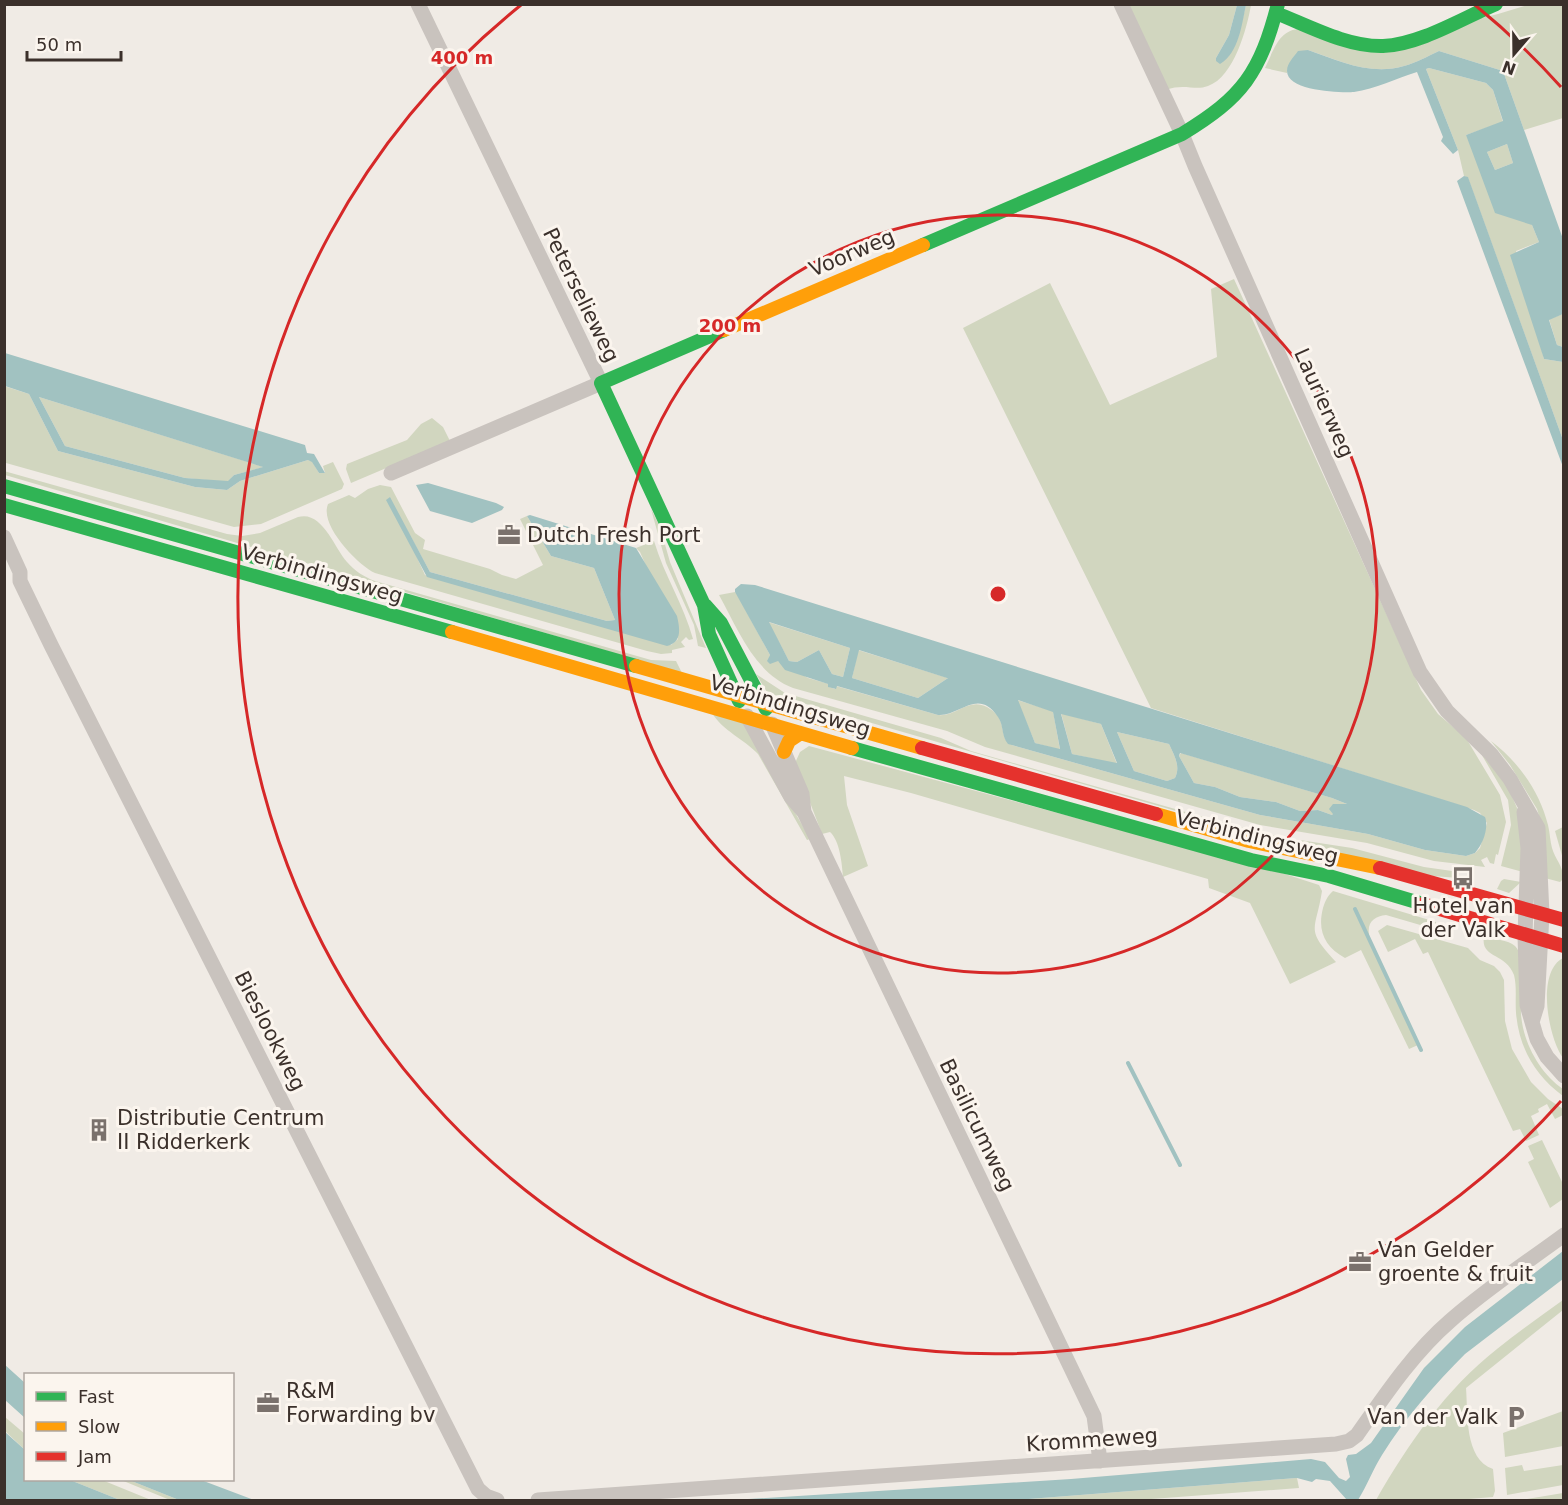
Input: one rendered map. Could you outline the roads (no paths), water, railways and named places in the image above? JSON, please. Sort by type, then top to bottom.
[{"type":"street","name":"Peterselieweg","points":[[418,4],[601,383],[704,604],[709,634],[747,716]]},
{"type":"street","name":"Laurierweg","points":[[1121,4],[1164,100],[1182,134],[1420,672],[1447,711],[1491,754],[1510,779],[1538,828],[1541,940]]},
{"type":"street","name":"Voorweg","points":[[391,473],[1182,134],[1211,117],[1235,98],[1257,69],[1269,40],[1277,9],[1350,40],[1383,46],[1404,42],[1496,4]]},
{"type":"street","name":"Verbindingsweg","points":[[4,486],[1249,841],[1360,863],[1563,920]]},
{"type":"street","name":"Verbindingsweg","points":[[4,505],[1251,860],[1329,876],[1563,946]]},
{"type":"street","points":[[6,520],[21,509]]},
{"type":"street","name":"Bieslookweg","points":[[4,537],[20,572],[20,581],[462,1458],[478,1489],[491,1498]]},
{"type":"street","name":"Bieslookweg","points":[[4,563],[10,574],[20,581]]},
{"type":"street","name":"Peterselieweg","points":[[704,604],[721,623],[763,702],[772,724]]},
{"type":"street","points":[[699,684],[711,674],[719,659]]},
{"type":"street","name":"Basilicumweg","points":[[747,716],[791,797],[804,812],[1094,1416],[1100,1461]]},
{"type":"street","name":"Basilicumweg","points":[[772,724],[802,794],[804,812]]},
{"type":"street","points":[[784,752],[789,741],[801,733]]},
{"type":"street","name":"Laurierweg","points":[[1521,797],[1528,848],[1525,935]]},
{"type":"street","points":[[1525,935],[1527,1005],[1537,1039],[1547,1057],[1563,1076]]},
{"type":"street","points":[[1532,1022],[1537,1006],[1541,940]]},
{"type":"street","name":"Krommeweg","points":[[538,1500],[1336,1444],[1349,1441],[1358,1435],[1401,1374],[1448,1322],[1563,1234]]},
{"type":"water","points":[[1237,5],[1246,5],[1239,37],[1232,53],[1220,64],[1216,58],[1229,35]]},
{"type":"water","points":[[1308,50],[1355,66],[1392,69],[1408,65],[1439,51],[1503,71],[1563,239],[1563,314],[1549,320],[1557,345],[1563,347],[1563,362],[1544,359],[1510,255],[1539,242],[1532,225],[1495,213],[1466,135],[1503,121],[1493,90],[1486,83],[1426,69],[1458,150],[1453,154],[1441,141],[1443,137],[1417,72],[1362,91],[1338,92],[1315,89],[1305,87],[1289,78],[1288,65],[1298,51]],"holes":[[[1507,144],[1513,163],[1495,170],[1487,152]]]},
{"type":"water","points":[[1464,176],[1468,177],[1563,440],[1563,467],[1457,181]]},
{"type":"water","points":[[5,353],[305,445],[307,453],[314,454],[325,473],[319,473],[308,460],[240,481],[227,490],[195,487],[58,451],[29,394],[5,386]],"holes":[[[39,397],[263,467],[234,475],[228,481],[185,478],[65,446]]]},
{"type":"water","points":[[428,483],[504,507],[472,523],[430,511],[416,485]]},
{"type":"water","points":[[390,497],[430,572],[607,621],[615,620],[594,568],[551,556],[527,516],[530,515],[636,548],[677,616],[678,638],[667,646],[427,577],[386,500]]},
{"type":"water","points":[[741,584],[755,585],[1467,807],[1485,817],[1484,836],[1475,853],[1466,856],[1425,850],[1368,834],[1260,815],[1008,744],[998,717],[991,708],[983,704],[938,715],[837,686],[836,689],[828,687],[828,684],[785,670],[778,661],[770,664],[767,661],[770,655],[735,589]],"holes":[[[769,622],[850,648],[843,677],[832,674],[819,650],[797,662],[789,661]],[[859,650],[948,678],[918,698],[852,678]],[[1018,700],[1053,712],[1060,749],[1035,743]],[[1061,714],[1101,724],[1117,763],[1072,754]],[[1117,732],[1169,744],[1176,761],[1177,774],[1175,778],[1167,781],[1134,771]],[[1180,753],[1347,804],[1333,804],[1329,809],[1332,815],[1318,810],[1300,811],[1276,802],[1240,797],[1215,787],[1194,783],[1179,756]]]},
{"type":"water","points":[[1563,1251],[1563,1279],[1465,1354],[1443,1377],[1391,1441],[1358,1500],[1347,1500],[1330,1481],[1316,1479],[1312,1482],[1297,1478],[1015,1500],[732,1500],[1071,1479],[1311,1459],[1325,1462],[1339,1478],[1346,1481],[1350,1477],[1346,1459],[1348,1455],[1356,1454],[1371,1443],[1424,1368],[1465,1327]]},
{"type":"water","points":[[4,1364],[24,1382],[24,1417],[5,1400]]},
{"type":"water","points":[[4,1431],[24,1449],[24,1481],[72,1481],[120,1500],[5,1500]]},
{"type":"water","points":[[132,1481],[204,1481],[254,1500],[179,1500]]},
{"type":"waterway","points":[[1355,909],[1421,1050]]},
{"type":"waterway","points":[[1128,1063],[1180,1165]]},
{"type":"place","name":"Dutch Fresh Port","points":[[509,535]]},
{"type":"place","name":"Hotel van der Valk","points":[[1463,878]]},
{"type":"place","name":"Distributie Centrum II Ridderkerk","points":[[99,1130]]},
{"type":"place","name":"Van Gelder groente & fruit","points":[[1360,1262]]},
{"type":"place","name":"R&M Forwarding bv","points":[[268,1403]]},
{"type":"place","name":"Van der Valk","points":[[1516,1417]]}]
